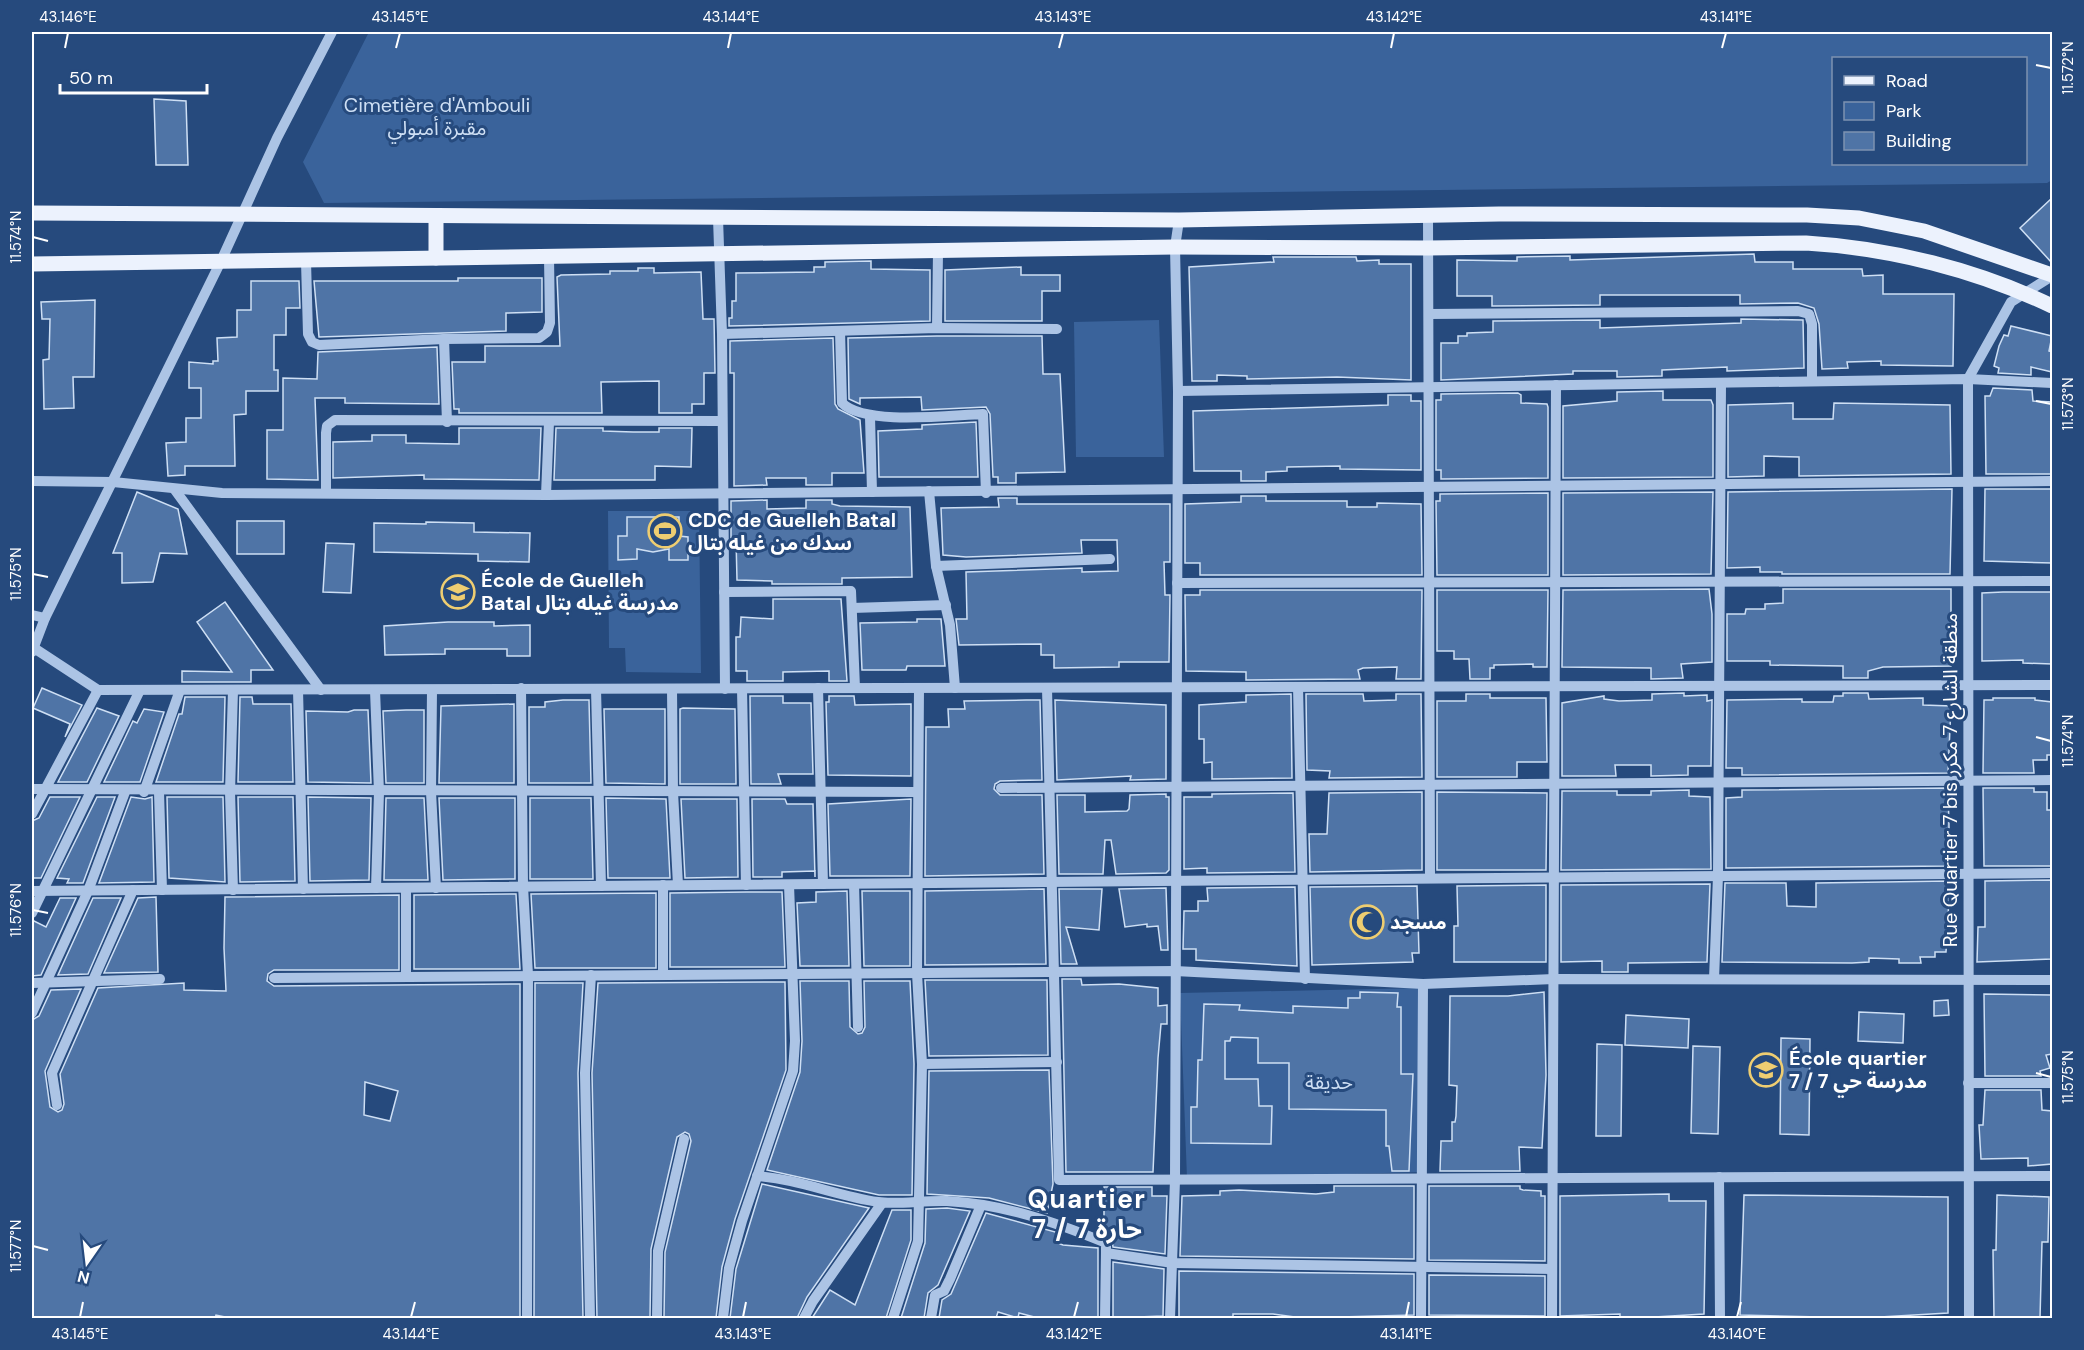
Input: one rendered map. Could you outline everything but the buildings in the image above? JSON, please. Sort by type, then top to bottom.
[{"type":"main road","points":[[32,213],[1179,220],[1428,215],[1807,214],[1859,218],[1924,231],[2052,276]]},
{"type":"main road","points":[[436,217],[436,258]]},
{"type":"main road","points":[[32,264],[1175,247],[1428,248],[1719,243],[1855,246],[1918,259],[2024,292],[2052,306]]},
{"type":"street","points":[[332,32],[45,618],[33,650],[98,690],[2052,685]]},
{"type":"street","points":[[1428,215],[1430,878]]},
{"type":"street","points":[[718,218],[722,334],[724,689]]},
{"type":"street","points":[[1170,1318],[1174,1180],[1178,390],[1175,247],[1179,220]]},
{"type":"street","points":[[937,328],[938,252]]},
{"type":"street","points":[[306,261],[308,334],[312,342],[319,345],[444,339],[539,338],[547,332],[550,323],[549,257]]},
{"type":"street","name":"Rue Quartier 7 bis منطقة الشارع 7 مكرر","points":[[1969,1318],[1968,379],[2011,302],[2052,276]]},
{"type":"street","points":[[1428,314],[1798,311],[1809,314],[1812,324],[1812,381]]},
{"type":"street","points":[[722,334],[937,328],[1057,330]]},
{"type":"street","points":[[840,331],[842,404],[850,411],[870,417],[983,414],[986,493]]},
{"type":"street","points":[[444,339],[447,422]]},
{"type":"street","points":[[1178,390],[1968,379],[2052,384]]},
{"type":"street","points":[[1714,980],[1718,876],[1721,383]]},
{"type":"street","points":[[1552,1318],[1556,385]]},
{"type":"street","points":[[870,417],[872,492]]},
{"type":"street","points":[[326,493],[326,433],[327,426],[335,420],[722,421]]},
{"type":"street","points":[[546,495],[549,422]]},
{"type":"street","points":[[32,481],[112,482],[222,493],[546,495],[929,491],[986,493],[2052,481]]},
{"type":"street","points":[[175,490],[321,690]]},
{"type":"street","points":[[929,491],[936,566],[950,625],[955,688]]},
{"type":"street","points":[[936,566],[1110,560]]},
{"type":"street","points":[[1177,583],[2052,581]]},
{"type":"street","points":[[724,592],[851,591],[855,688]]},
{"type":"street","points":[[852,608],[946,604]]},
{"type":"street","points":[[32,615],[45,618]]},
{"type":"street","points":[[1298,687],[1305,979]]},
{"type":"street","points":[[521,688],[523,886],[528,975],[527,1318]]},
{"type":"street","points":[[818,688],[823,884]]},
{"type":"street","points":[[893,1318],[918,1241],[917,1200],[922,1064],[917,973],[919,688]]},
{"type":"street","points":[[1047,688],[1059,1180],[2052,1176]]},
{"type":"street","points":[[597,689],[601,886]]},
{"type":"street","points":[[672,689],[673,792],[678,885]]},
{"type":"street","points":[[742,689],[746,885]]},
{"type":"street","points":[[32,814],[37,790],[98,690]]},
{"type":"street","points":[[32,913],[140,690]]},
{"type":"street","points":[[144,792],[180,690]]},
{"type":"street","points":[[233,690],[230,792],[233,890]]},
{"type":"street","points":[[298,690],[303,889]]},
{"type":"street","points":[[375,690],[379,792],[376,888]]},
{"type":"street","points":[[432,690],[431,792],[436,888]]},
{"type":"street","points":[[1001,788],[2052,780]]},
{"type":"street","points":[[37,790],[91,792],[917,792]]},
{"type":"street","points":[[32,1013],[44,982],[88,891],[125,792]]},
{"type":"street","points":[[159,792],[162,890]]},
{"type":"street","points":[[32,891],[2052,873]]},
{"type":"street","points":[[854,884],[854,974],[858,1027]]},
{"type":"street","points":[[663,885],[663,975]]},
{"type":"street","points":[[723,1318],[729,1268],[793,1071],[795,1041],[789,885]]},
{"type":"street","points":[[406,888],[406,977]]},
{"type":"street","points":[[57,1105],[52,1073],[133,891]]},
{"type":"street","points":[[273,978],[1175,971],[1423,984],[1554,979],[2052,980]]},
{"type":"street","points":[[590,1318],[585,1073],[591,975]]},
{"type":"street","points":[[32,983],[160,980]]},
{"type":"street","points":[[1421,1318],[1423,984]]},
{"type":"street","points":[[922,1064],[1057,1062]]},
{"type":"street","points":[[1968,1083],[2052,1083]]},
{"type":"street","points":[[657,1318],[658,1251],[684,1139]]},
{"type":"street","points":[[757,1176],[777,1177],[882,1203],[917,1200],[981,1205],[1045,1218],[1107,1243],[1105,1318]]},
{"type":"street","points":[[1719,1177],[1720,1318]]},
{"type":"street","points":[[804,1318],[813,1301],[882,1203]]},
{"type":"street","points":[[931,1318],[935,1295],[944,1291],[950,1280],[981,1205]]},
{"type":"street","points":[[1106,1253],[1173,1263],[1552,1269]]},
{"type":"green space","name":"Cimetière d'Ambouli مقبرة أمبولي","points":[[369,32],[2052,32],[2052,180],[2047,183],[324,203],[303,162]]},
{"type":"green space","points":[[1159,320],[1164,457],[1076,457],[1074,322]]},
{"type":"green space","points":[[608,511],[699,511],[701,673],[626,672],[625,648],[609,648]]},
{"type":"green space","name":"حديقة","points":[[1423,988],[1422,1172],[1187,1178],[1180,993]]},
{"type":"place","name":"CDC de Guelleh Batal سدك من غيله بتال","points":[[665,531]]},
{"type":"place","name":"École de Guelleh Batal مدرسة غيله بتال","points":[[458,592]]},
{"type":"place","name":"مسجد","points":[[1367,922]]},
{"type":"place","name":"École quartier 7 / مدرسة حي 7","points":[[1766,1070]]},
{"type":"district","name":"Quartier 7 / حارة 7","points":[[1087,1214]]}]
